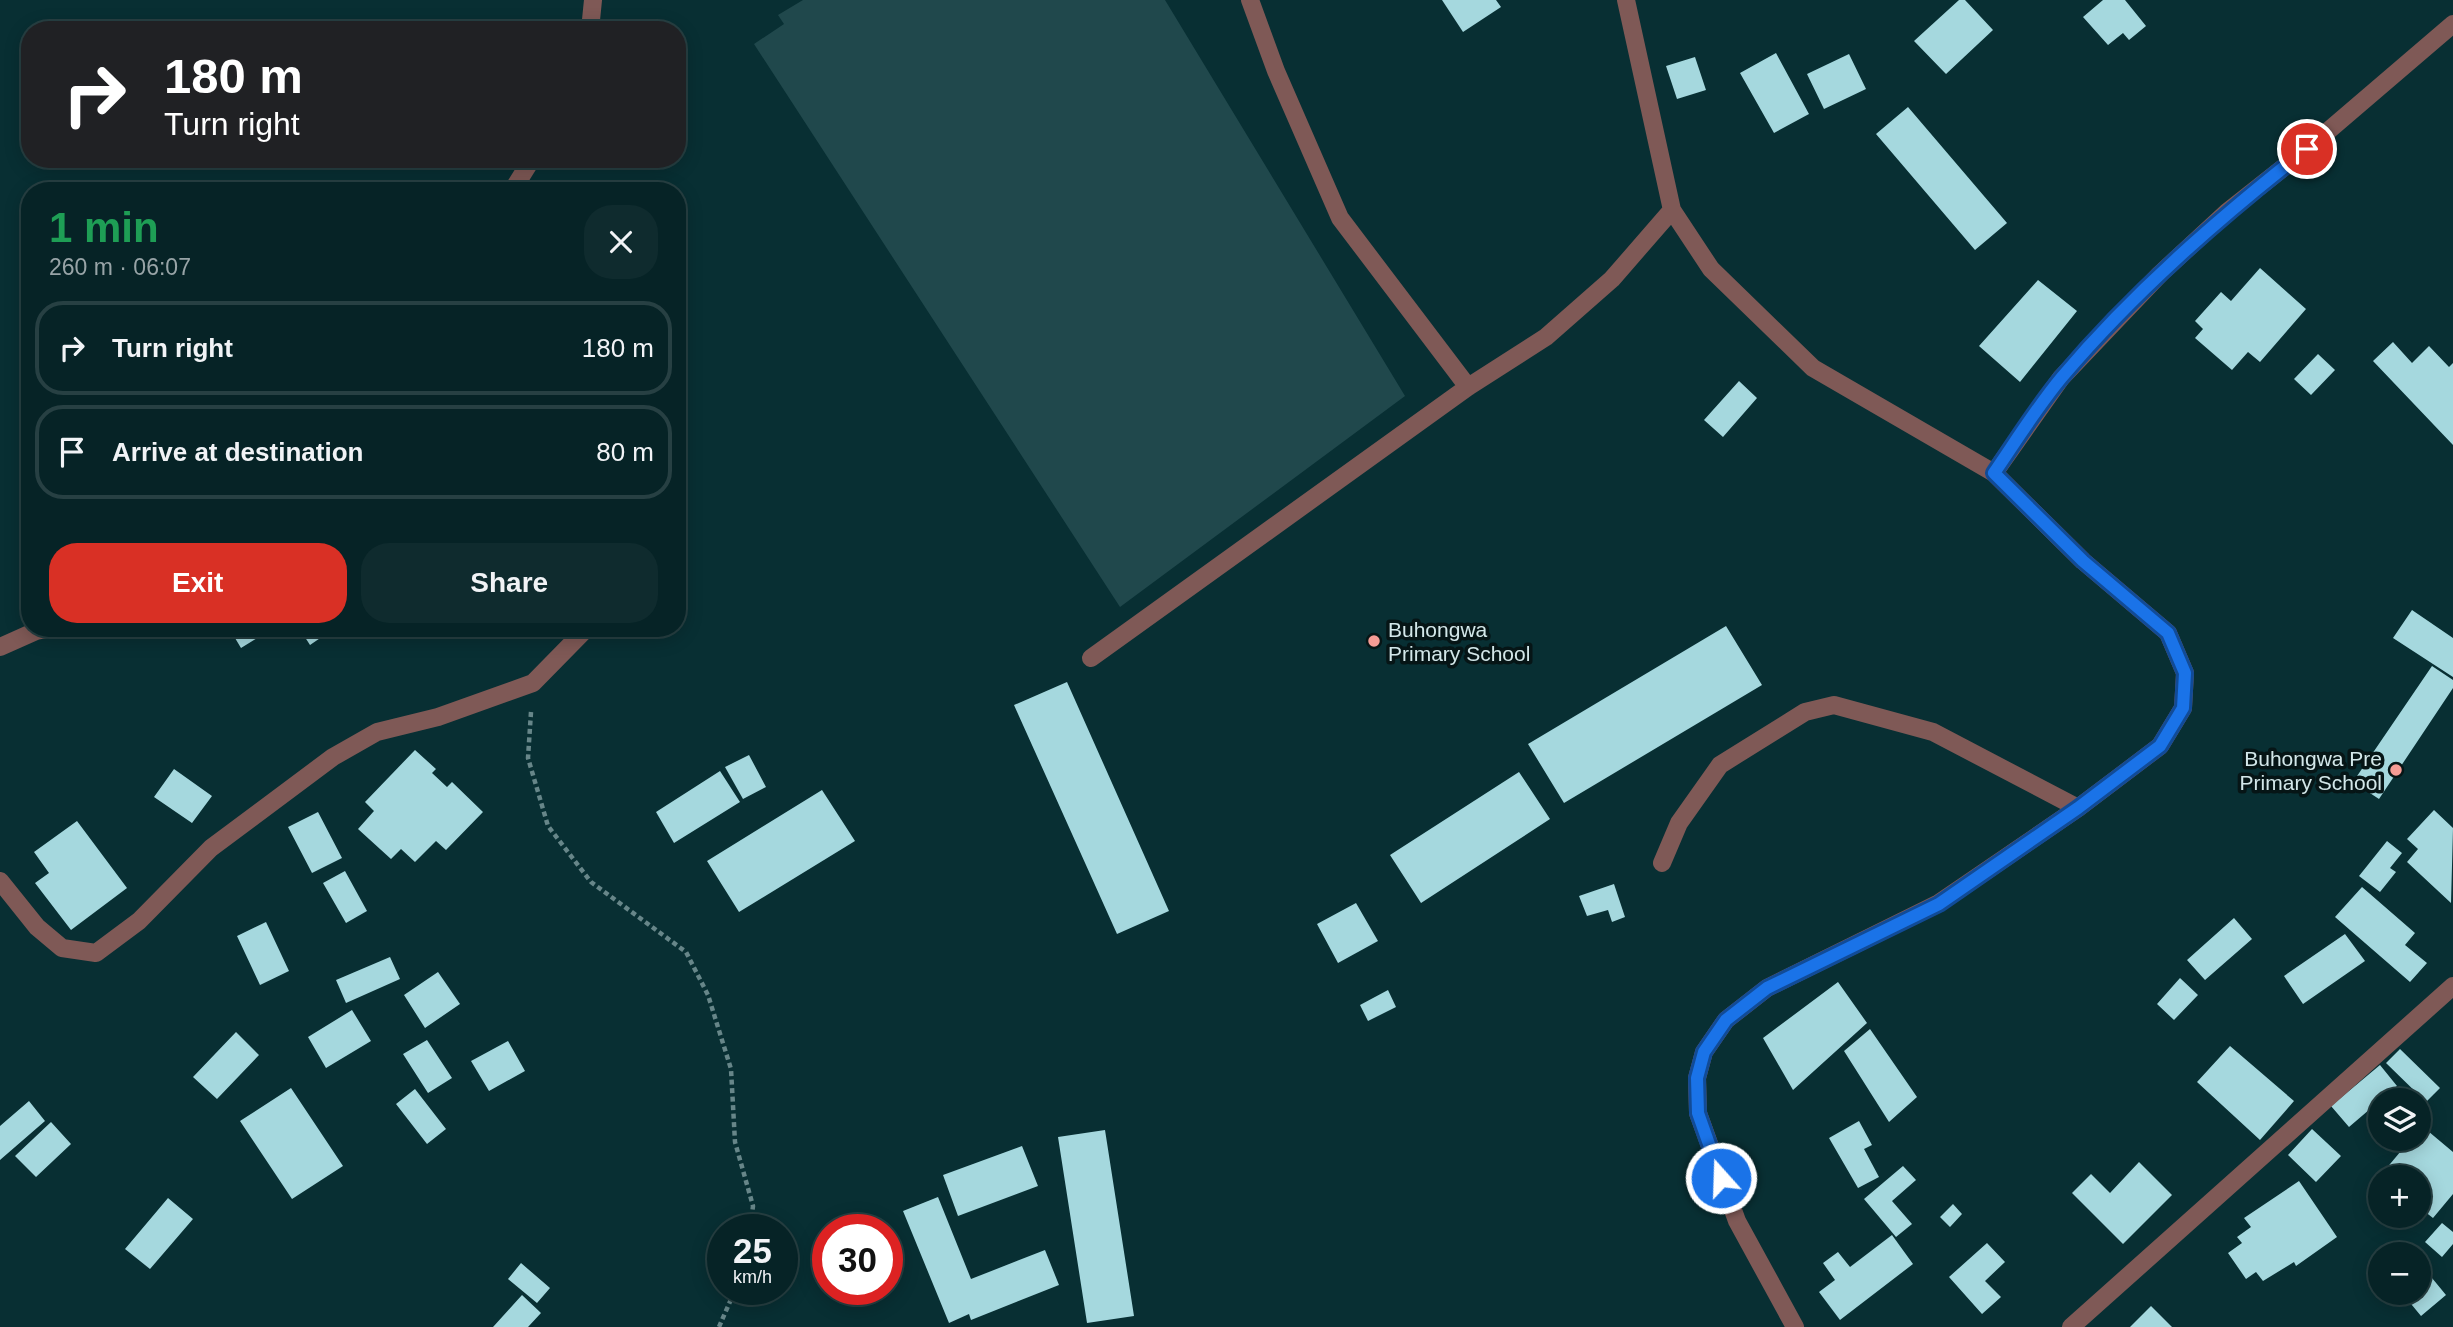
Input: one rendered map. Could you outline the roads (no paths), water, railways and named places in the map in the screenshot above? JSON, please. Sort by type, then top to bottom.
[{"type":"street","points":[[591,21],[593,0]]},
{"type":"street","points":[[1250,0],[1276,71],[1340,218],[1468,387]]},
{"type":"street","points":[[1626,0],[1672,210],[1711,269],[1813,368],[1994,473],[2083,561],[2168,633],[2185,673],[2183,708],[2160,746],[2078,808],[1939,904],[1767,988],[1726,1020],[1704,1052],[1697,1078],[1698,1113],[1737,1221],[1795,1327]]},
{"type":"street","points":[[1994,473],[2061,378],[2160,274],[2227,212],[2307,149],[2453,24]]},
{"type":"street","points":[[1091,658],[1468,387],[1546,338],[1612,279],[1672,210]]},
{"type":"street","points":[[0,647],[22,637]]},
{"type":"street","points":[[0,881],[37,926],[62,948],[96,953],[139,920],[211,848],[333,757],[377,732],[438,717],[533,683],[578,637]]},
{"type":"street","points":[[1662,863],[1679,823],[1720,765],[1805,712],[1834,705],[1933,732],[2078,808]]},
{"type":"street","points":[[2071,1327],[2453,986]]},
{"type":"place","name":"Buhongwa Primary School","points":[[1374,641]]},
{"type":"place","name":"Buhongwa Pre Primary School","points":[[2396,770]]}]
